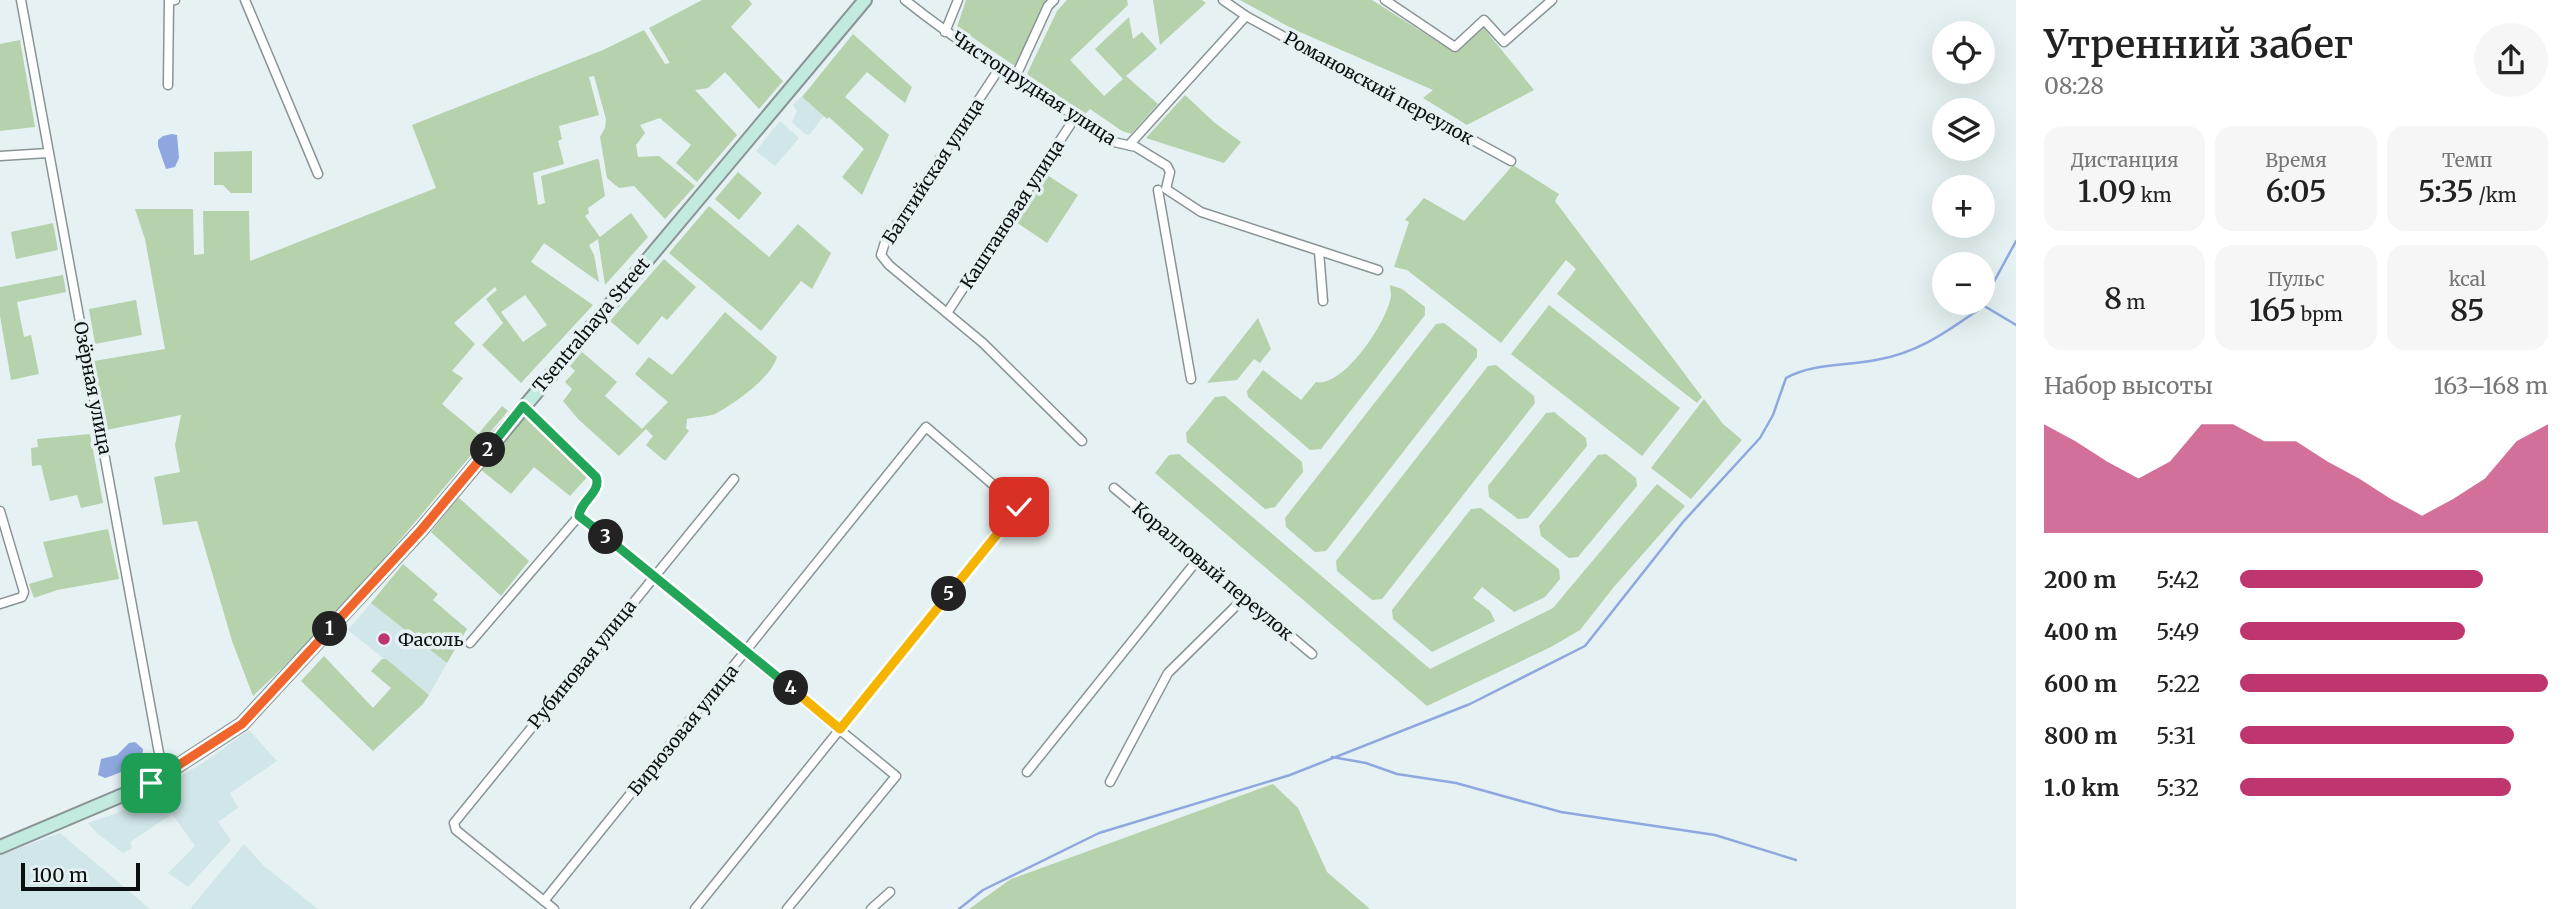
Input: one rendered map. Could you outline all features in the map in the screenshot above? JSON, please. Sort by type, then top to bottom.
[{"type":"main road","name":"Tsentralnaya Street","points":[[0,847],[151,783],[242,724],[422,529],[864,0]]},
{"type":"street","name":"Озёрная улица","points":[[21,0],[163,775]]},
{"type":"street","points":[[169,85],[169,1],[175,0]]},
{"type":"street","points":[[246,0],[318,174]]},
{"type":"street","name":"Чистопрудная улица","points":[[905,0],[945,32],[999,69],[1114,142],[1129,145],[1167,166],[1170,172],[1166,189],[1201,212],[1378,270]]},
{"type":"street","points":[[945,32],[958,0]]},
{"type":"street","points":[[1015,78],[1048,6],[1054,0]]},
{"type":"street","name":"Романовский переулок","points":[[1223,0],[1246,16],[1511,161]]},
{"type":"street","points":[[1385,0],[1455,47],[1484,20],[1504,42],[1552,0]]},
{"type":"street","points":[[1129,145],[1246,16]]},
{"type":"street","name":"Балтийская улица","points":[[999,69],[885,242],[881,255],[889,265],[983,342],[1082,441]]},
{"type":"street","name":"Каштановая улица","points":[[947,313],[1076,116]]},
{"type":"street","points":[[0,156],[48,153]]},
{"type":"street","points":[[1158,190],[1191,379]]},
{"type":"street","points":[[1319,251],[1323,301]]},
{"type":"street","points":[[470,643],[579,516],[581,508],[597,488],[596,477],[523,406]]},
{"type":"street","name":"Бирюзовая улица","points":[[544,901],[926,427],[1019,507],[840,729]]},
{"type":"street","name":"Рубиновая улица","points":[[544,901],[457,830],[454,823],[734,479]]},
{"type":"street","name":"Коралловый переулок","points":[[1114,488],[1312,654]]},
{"type":"street","points":[[0,511],[24,586],[22,597],[0,604]]},
{"type":"street","points":[[579,516],[896,776],[787,909]]},
{"type":"street","points":[[1027,772],[1199,558]]},
{"type":"street","points":[[1110,782],[1168,673],[1245,597]]},
{"type":"street","points":[[695,909],[840,729]]},
{"type":"street","points":[[871,909],[890,892]]},
{"type":"street","points":[[544,901],[554,909]]},
{"type":"shaded area","points":[[801,97],[824,116],[809,135],[792,122],[797,111],[793,105]]},
{"type":"shaded area","points":[[780,121],[799,138],[775,166],[756,151]]},
{"type":"shaded area","points":[[371,603],[447,663],[429,695],[348,630]]},
{"type":"shaded area","points":[[249,730],[277,761],[230,793],[238,808],[218,822],[231,840],[188,887],[168,873],[195,846],[172,814],[130,842],[132,848],[123,853],[88,823],[117,813],[147,797]]},
{"type":"shaded area","points":[[60,833],[150,909],[0,909],[0,855]]},
{"type":"shaded area","points":[[244,844],[264,866],[318,909],[190,909]]},
{"type":"green space","points":[[702,0],[749,0],[752,4],[731,27],[783,81],[759,109],[725,72],[708,88],[695,90],[737,135],[697,182],[676,163],[691,145],[660,118],[640,125],[645,133],[636,145],[638,157],[659,156],[695,186],[665,219],[634,186],[619,188],[607,178],[600,137],[606,119],[594,76],[589,77],[599,115],[559,126],[562,139],[558,141],[564,164],[533,173],[538,205],[545,203],[541,176],[597,159],[605,196],[588,208],[589,213],[585,216],[600,237],[631,213],[648,237],[605,285],[598,239],[589,245],[594,255],[599,282],[544,243],[531,262],[593,305],[521,383],[482,345],[503,323],[486,299],[497,290],[495,287],[454,323],[475,344],[452,371],[463,378],[442,404],[478,434],[502,406],[508,411],[353,593],[288,663],[253,696],[232,641],[197,521],[163,525],[154,477],[180,472],[175,445],[181,415],[106,430],[94,361],[165,349],[145,239],[135,209],[193,209],[194,255],[204,254],[203,211],[249,211],[250,261],[436,188],[412,125],[603,50],[644,30],[665,64],[670,63],[649,28]],"holes":[[[525,295],[547,325],[523,342],[501,312]]]},
{"type":"green space","points":[[966,0],[1048,0],[1015,66],[957,27]]},
{"type":"green space","points":[[1067,0],[1127,0],[1128,5],[1070,60],[1104,96],[1123,79],[1095,49],[1129,17],[1133,39],[1142,32],[1157,49],[1126,76],[1158,104],[1131,134],[1122,131],[1090,109],[1085,114],[1027,74],[1057,11]]},
{"type":"green space","points":[[1153,0],[1202,0],[1206,3],[1160,45]]},
{"type":"green space","points":[[1240,0],[1372,0],[1455,53],[1483,27],[1534,90],[1467,125],[1423,98],[1433,90],[1293,29]]},
{"type":"green space","points":[[853,34],[912,87],[905,103],[867,72],[845,97],[889,135],[862,195],[842,177],[864,149],[802,97]]},
{"type":"green space","points":[[20,40],[35,127],[0,131],[0,44]]},
{"type":"green space","points":[[1185,95],[1215,123],[1241,142],[1224,163],[1146,138]]},
{"type":"green space","points":[[252,151],[252,193],[231,193],[223,185],[214,185],[214,152]]},
{"type":"green space","points":[[1513,165],[1559,194],[1555,201],[1702,397],[1697,403],[1557,294],[1576,269],[1566,260],[1501,343],[1407,270],[1394,267],[1409,222],[1405,220],[1424,198],[1464,221]]},
{"type":"green space","points":[[738,172],[762,193],[739,220],[715,199]]},
{"type":"green space","points":[[1044,173],[1078,195],[1047,243],[1013,220]]},
{"type":"green space","points":[[709,206],[769,257],[798,224],[831,253],[812,289],[801,281],[761,331],[669,253]]},
{"type":"green space","points":[[53,223],[58,250],[16,259],[11,232]]},
{"type":"green space","points":[[664,259],[696,287],[667,320],[662,316],[638,345],[610,321]]},
{"type":"green space","points":[[63,275],[66,292],[17,302],[24,337],[31,335],[39,374],[11,380],[0,316],[0,287]]},
{"type":"green space","points":[[1390,285],[1402,289],[1425,307],[1425,315],[1321,449],[1310,450],[1248,397],[1247,391],[1263,370],[1301,400],[1316,382],[1327,381],[1339,374],[1363,350],[1382,320],[1391,296]]},
{"type":"green space","points":[[136,300],[142,335],[95,344],[89,309]]},
{"type":"green space","points":[[1549,305],[1680,408],[1642,456],[1511,354]]},
{"type":"green space","points":[[725,312],[777,357],[760,382],[732,404],[715,414],[687,419],[686,428],[689,431],[665,461],[646,445],[653,436],[646,429],[619,456],[578,419],[563,401],[572,389],[565,382],[575,371],[570,366],[582,352],[617,382],[605,396],[642,429],[668,402],[635,374],[649,357],[672,375]]},
{"type":"green space","points":[[1258,318],[1271,349],[1260,363],[1254,359],[1237,380],[1207,383]]},
{"type":"green space","points":[[1444,323],[1477,349],[1477,357],[1326,551],[1315,552],[1286,527],[1285,518],[1436,324]]},
{"type":"green space","points":[[1496,365],[1534,396],[1535,403],[1382,599],[1372,600],[1337,571],[1336,561],[1488,366]]},
{"type":"green space","points":[[1225,396],[1302,462],[1303,472],[1275,507],[1265,509],[1187,442],[1186,433],[1215,397]]},
{"type":"green space","points":[[1704,399],[1723,424],[1742,440],[1691,499],[1651,468]]},
{"type":"green space","points":[[1554,412],[1586,438],[1587,446],[1528,518],[1518,519],[1489,497],[1488,486],[1546,413]]},
{"type":"green space","points":[[525,416],[589,475],[570,496],[534,467],[511,494],[480,469]]},
{"type":"green space","points":[[90,434],[103,503],[81,508],[77,495],[50,501],[41,465],[32,466],[31,448],[38,447],[37,439]]},
{"type":"green space","points":[[1179,454],[1430,669],[1553,608],[1657,484],[1685,506],[1580,630],[1551,647],[1427,706],[1155,473],[1169,455]]},
{"type":"green space","points":[[1606,454],[1636,478],[1637,486],[1578,557],[1569,558],[1541,536],[1539,526],[1598,455]]},
{"type":"green space","points":[[458,497],[529,561],[501,596],[431,532]]},
{"type":"green space","points":[[1481,508],[1559,569],[1560,579],[1545,597],[1514,612],[1482,587],[1473,598],[1490,611],[1495,621],[1432,652],[1393,619],[1392,610],[1471,509]]},
{"type":"green space","points":[[108,529],[119,579],[57,590],[34,598],[29,584],[53,577],[43,542]]},
{"type":"green space","points":[[403,564],[438,594],[433,600],[467,629],[447,663],[371,603]]},
{"type":"green space","points":[[324,656],[373,708],[391,688],[371,671],[382,659],[386,659],[429,695],[423,704],[373,751],[301,681]]},
{"type":"green space","points":[[1273,784],[1298,808],[1327,872],[1370,909],[969,909],[1011,879]]},
{"type":"water","points":[[172,134],[177,135],[179,158],[175,167],[166,169],[158,140]]},
{"type":"water","points":[[135,742],[143,749],[135,764],[105,778],[98,775],[101,759],[117,755],[129,743]]},
{"type":"waterway","points":[[1995,280],[2016,241]]},
{"type":"waterway","points":[[1995,312],[2016,325]]},
{"type":"waterway","points":[[959,909],[983,890],[1099,833],[1290,775],[1470,704],[1585,646],[1683,522],[1760,438],[1773,415],[1786,378],[1807,370],[1891,357],[1930,341],[1971,315]]},
{"type":"waterway","points":[[1332,757],[1366,763],[1397,774],[1456,783],[1561,812],[1715,835],[1796,860]]},
{"type":"place","name":"Фасоль","points":[[384,639]]},
{"type":"route","points":[[151,783],[242,724],[422,529],[523,406],[596,477],[597,488],[581,508],[579,516],[840,729],[1019,507]]}]
